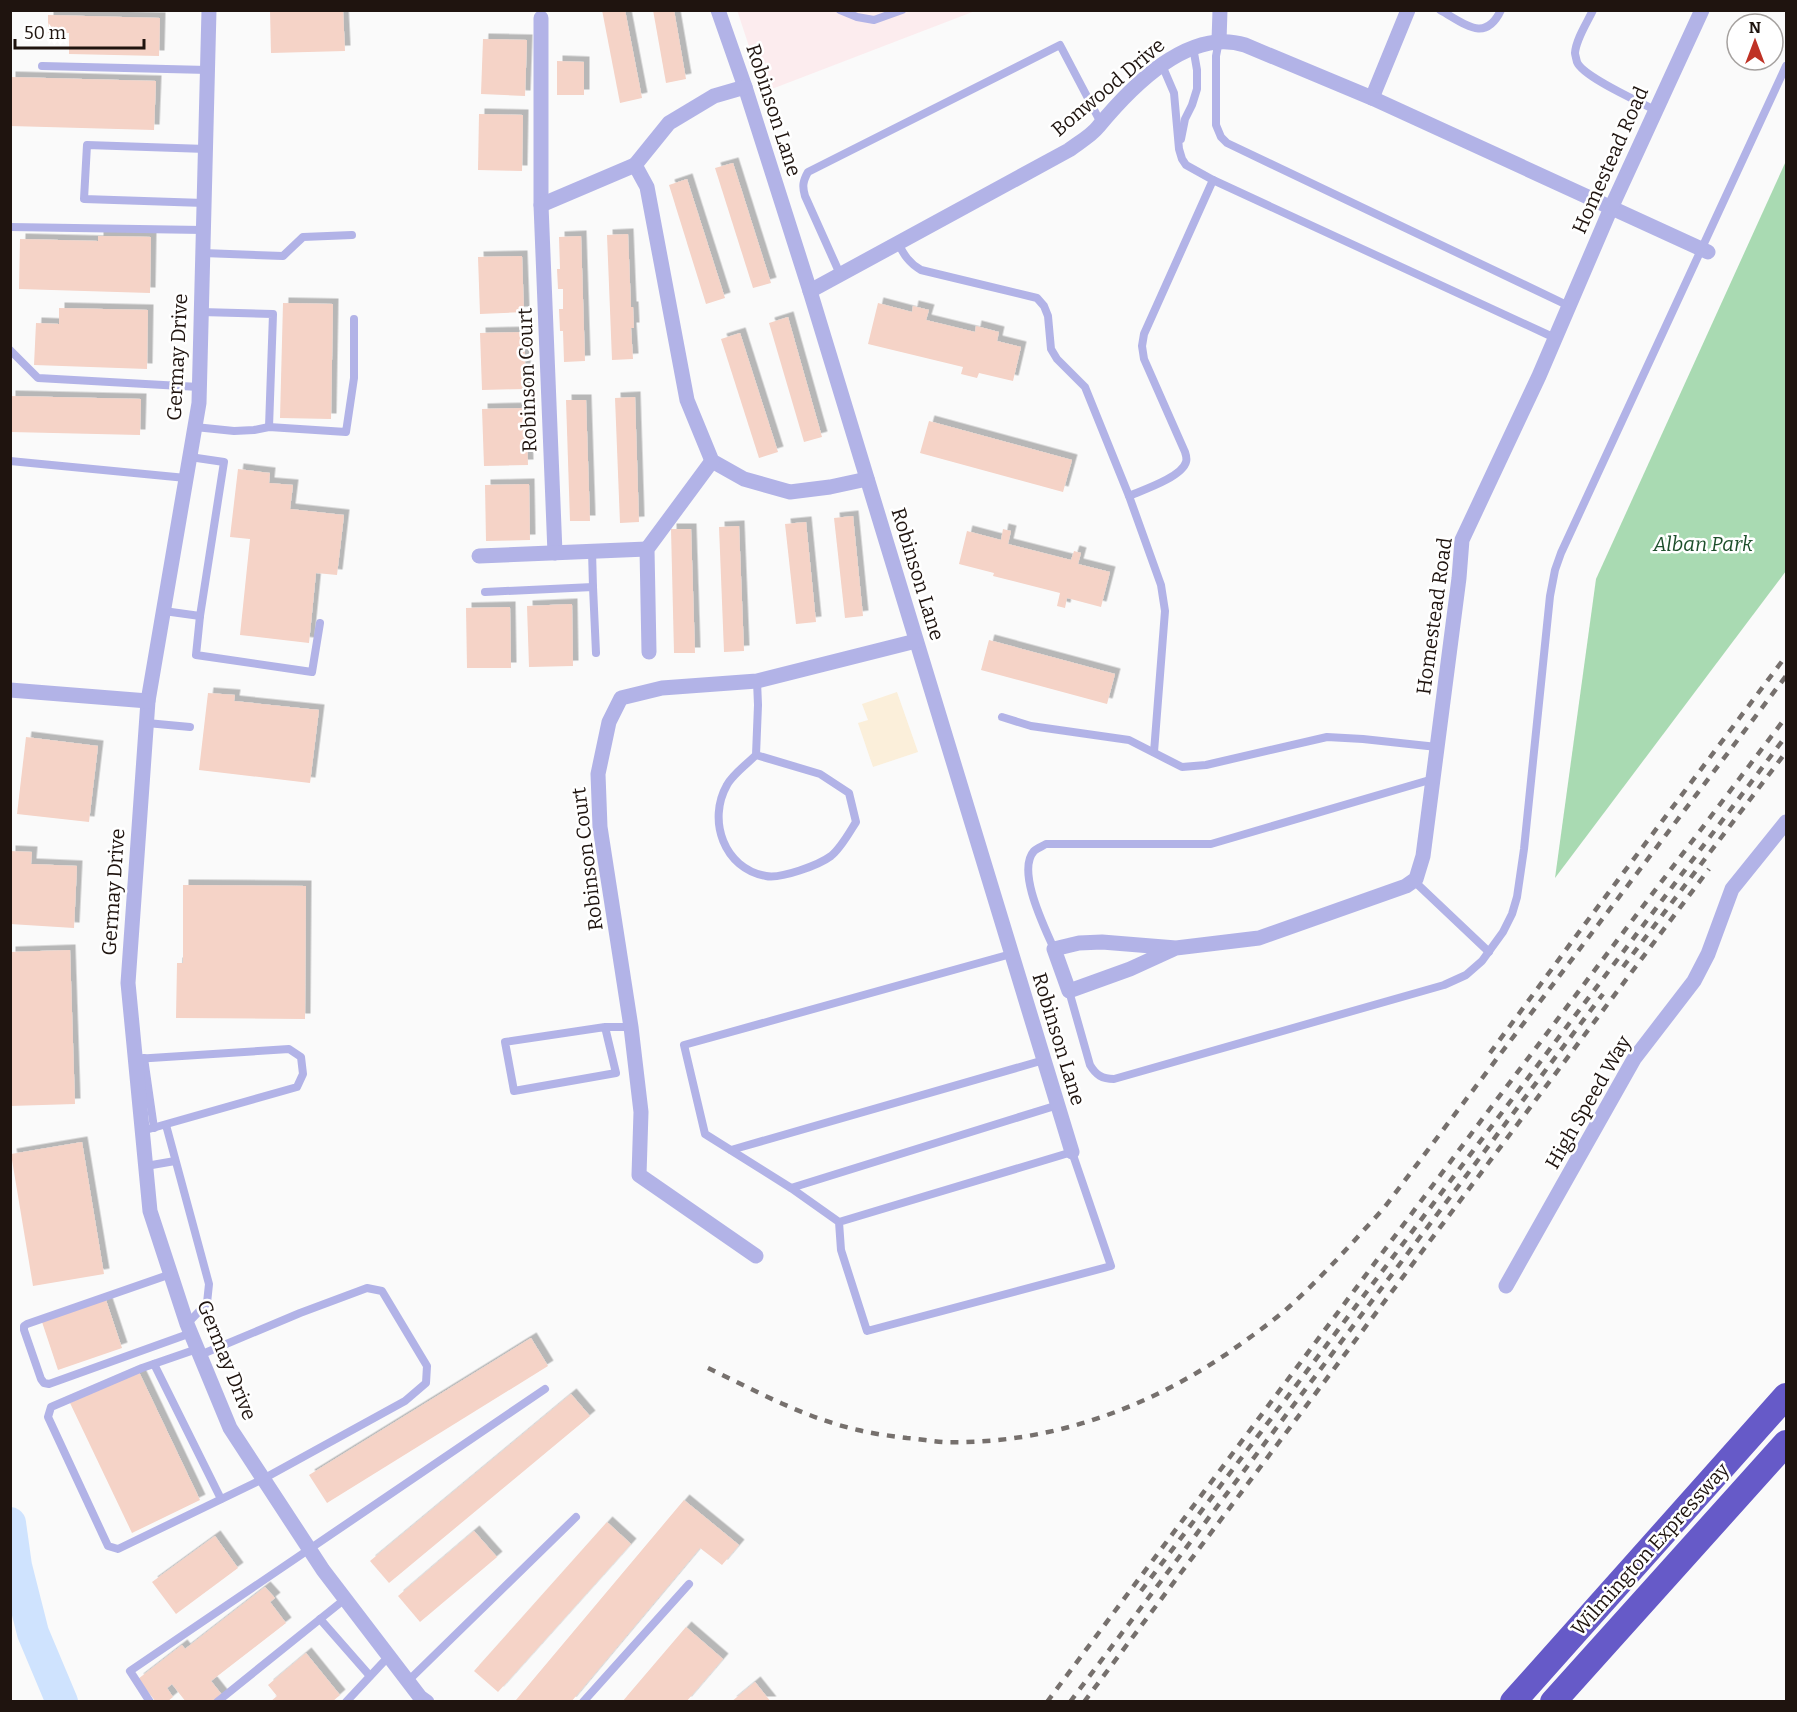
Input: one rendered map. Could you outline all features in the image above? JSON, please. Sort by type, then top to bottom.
[{"type":"highway","name":"Wilmington Expressway","points":[[1513,1701],[1786,1396]]},
{"type":"highway","name":"Wilmington Expressway","points":[[1553,1701],[1786,1443]]},
{"type":"street","name":"Germay Drive","points":[[209,10],[199,404],[148,701],[128,983],[148,1129],[146,1166],[150,1211],[189,1328],[230,1428],[309,1549],[345,1599],[420,1696],[427,1701]]},
{"type":"street","name":"Robinson Lane","points":[[718,10],[810,291],[1072,1152]]},
{"type":"street","points":[[1218,41],[1220,10]]},
{"type":"street","points":[[1372,98],[1408,10]]},
{"type":"street","name":"Homestead Road","points":[[1414,881],[1423,856],[1462,540],[1702,10]]},
{"type":"street","name":"Robinson Court","points":[[541,18],[540,205],[555,553]]},
{"type":"street","name":"Bonwood Drive","points":[[810,291],[1069,150],[1097,128],[1162,64],[1193,47],[1218,41],[1232,41],[1245,45],[1372,98],[1704,251]]},
{"type":"street","points":[[540,205],[635,165],[669,123],[714,96],[745,87]]},
{"type":"street","points":[[635,165],[647,187],[687,400],[712,461],[744,479],[790,492],[867,479]]},
{"type":"street","points":[[650,652],[647,549],[712,461]]},
{"type":"street","points":[[479,556],[647,549]]},
{"type":"street","name":"Robinson Court","points":[[756,1257],[639,1175],[642,1113],[600,827],[598,774],[609,722],[621,698],[662,688],[757,681],[916,641]]},
{"type":"street","points":[[10,690],[148,701]]},
{"type":"street","name":"High Speed Way","points":[[1506,1286],[1634,1059],[1694,981],[1707,954],[1731,889],[1786,822]]},
{"type":"street","points":[[1176,948],[1130,969],[1069,991],[1054,949],[1079,943],[1102,942],[1176,948],[1259,938],[1406,886],[1414,881]]},
{"type":"lane","points":[[840,10],[857,17],[874,20],[902,10]]},
{"type":"lane","points":[[1440,10],[1483,30],[1492,26],[1501,10]]},
{"type":"lane","points":[[1593,10],[1575,52],[1576,62],[1596,79],[1655,110]]},
{"type":"lane","points":[[1218,41],[1216,125],[1221,137],[1227,143],[1569,306]]},
{"type":"lane","points":[[840,274],[805,196],[802,186],[808,172],[1060,45],[1101,123]]},
{"type":"lane","points":[[1179,149],[1185,119],[1197,89],[1197,70],[1193,47]]},
{"type":"lane","points":[[1162,64],[1174,93],[1179,149],[1186,165],[1213,180],[1554,338]]},
{"type":"lane","points":[[42,66],[208,70]]},
{"type":"lane","points":[[1069,991],[1090,1065],[1095,1074],[1105,1079],[1114,1079],[1444,986],[1466,975],[1489,952],[1503,932],[1517,897],[1554,570],[1560,553],[1704,251],[1786,66]]},
{"type":"lane","points":[[204,203],[84,199],[87,145],[206,150]]},
{"type":"lane","points":[[1129,496],[1167,479],[1180,471],[1186,462],[1185,452],[1144,359],[1142,346],[1144,334],[1213,180]]},
{"type":"lane","points":[[10,226],[203,230]]},
{"type":"lane","points":[[203,253],[283,256],[303,237],[352,235]]},
{"type":"lane","points":[[898,243],[904,256],[912,265],[921,270],[1037,298],[1044,306],[1048,316],[1051,349],[1057,359],[1085,387],[1129,496],[1161,585],[1165,611],[1154,752]]},
{"type":"lane","points":[[201,312],[273,314],[268,426]]},
{"type":"lane","points":[[195,427],[234,431],[254,430],[268,426],[346,432],[354,378],[354,318]]},
{"type":"lane","points":[[10,350],[38,378],[199,387]]},
{"type":"lane","points":[[190,457],[224,462],[196,655],[312,672],[320,624]]},
{"type":"lane","points":[[10,462],[186,478]]},
{"type":"lane","points":[[592,551],[596,653]]},
{"type":"lane","points":[[485,592],[593,588]]},
{"type":"lane","points":[[164,610],[200,616]]},
{"type":"lane","points":[[756,755],[820,774],[849,793],[856,822],[832,855],[797,872],[766,876],[742,867],[728,854],[720,831],[720,805],[727,784],[756,755],[757,681]]},
{"type":"lane","points":[[1002,717],[1031,726],[1129,740],[1182,767],[1206,765],[1327,737],[1437,747]]},
{"type":"lane","points":[[147,723],[190,727]]},
{"type":"lane","points":[[1054,949],[1038,913],[1030,884],[1029,862],[1034,851],[1046,844],[1211,843],[1433,779]]},
{"type":"lane","points":[[1414,881],[1489,952]]},
{"type":"lane","points":[[839,1222],[791,1188],[705,1134],[684,1045],[1011,954]]},
{"type":"lane","points":[[605,1027],[616,1073],[514,1091],[505,1042],[605,1027],[631,1027]]},
{"type":"lane","points":[[140,1058],[289,1049],[301,1057],[303,1074],[297,1087],[148,1129]]},
{"type":"lane","points":[[731,1150],[1044,1060]]},
{"type":"lane","points":[[791,1188],[1058,1105]]},
{"type":"lane","points":[[166,1125],[209,1284],[207,1303],[189,1328],[49,1384],[44,1383],[24,1326],[171,1274]]},
{"type":"lane","points":[[1072,1152],[1111,1266],[867,1331],[841,1250],[839,1222],[1072,1152]]},
{"type":"lane","points":[[146,1166],[175,1161]]},
{"type":"lane","points":[[367,1288],[382,1291],[427,1366],[426,1383],[405,1401],[263,1479],[118,1549],[108,1546],[48,1417],[51,1407],[154,1364],[199,1352],[367,1288]]},
{"type":"lane","points":[[154,1364],[221,1499]]},
{"type":"lane","points":[[150,1701],[130,1671],[545,1389]]},
{"type":"lane","points":[[408,1681],[576,1517]]},
{"type":"lane","points":[[583,1701],[689,1584]]},
{"type":"lane","points":[[217,1701],[345,1599]]},
{"type":"lane","points":[[320,1619],[370,1676]]},
{"type":"lane","points":[[346,1701],[389,1656]]},
{"type":"shaded area","points":[[737,10],[975,11],[764,92]]},
{"type":"shaded area","points":[[897,692],[918,752],[873,767],[858,723],[868,720],[862,704]]},
{"type":"green space","name":"Alban Park","points":[[1786,161],[1786,571],[1555,878],[1596,579]]},
{"type":"building","points":[[270,10],[343,10],[345,51],[271,53]]},
{"type":"building","points":[[602,10],[625,10],[642,98],[620,103]]},
{"type":"building","points":[[653,10],[674,10],[686,79],[666,83]]},
{"type":"building","points":[[48,15],[160,18],[159,56],[69,54],[69,33],[48,33]]},
{"type":"building","points":[[483,39],[527,40],[525,96],[481,94]]},
{"type":"building","points":[[557,61],[584,62],[584,95],[557,95]]},
{"type":"building","points":[[10,77],[156,81],[154,130],[10,126]]},
{"type":"building","points":[[479,114],[523,115],[522,171],[478,170]]},
{"type":"building","points":[[733,163],[771,283],[753,288],[715,168]]},
{"type":"building","points":[[687,179],[725,298],[706,304],[669,185]]},
{"type":"building","points":[[628,234],[634,328],[631,328],[633,359],[612,360],[607,235]]},
{"type":"building","points":[[98,236],[151,237],[150,293],[19,289],[20,239],[98,241]]},
{"type":"building","points":[[581,236],[585,361],[564,362],[563,331],[560,331],[559,309],[563,309],[563,289],[558,289],[557,269],[560,269],[559,237]]},
{"type":"building","points":[[522,256],[524,312],[480,314],[478,257]]},
{"type":"building","points":[[283,303],[333,304],[331,419],[280,418]]},
{"type":"building","points":[[878,303],[912,312],[913,306],[929,310],[926,320],[975,332],[976,326],[999,332],[997,341],[1021,347],[1013,381],[979,373],[977,378],[961,374],[963,367],[868,344]]},
{"type":"building","points":[[59,308],[148,310],[147,369],[34,365],[36,323],[59,324]]},
{"type":"building","points":[[788,317],[822,437],[804,442],[769,323]]},
{"type":"building","points":[[524,332],[526,389],[482,390],[480,333]]},
{"type":"building","points":[[740,333],[778,452],[759,458],[721,339]]},
{"type":"building","points":[[10,396],[141,399],[140,435],[10,432]]},
{"type":"building","points":[[635,397],[639,522],[620,523],[615,398]]},
{"type":"building","points":[[566,400],[586,400],[590,521],[570,521]]},
{"type":"building","points":[[526,408],[528,465],[484,466],[482,409]]},
{"type":"building","points":[[929,421],[1072,460],[1063,492],[920,453]]},
{"type":"building","points":[[238,469],[270,473],[269,483],[293,485],[290,509],[344,515],[337,575],[316,573],[309,643],[240,635],[250,539],[230,537]]},
{"type":"building","points":[[529,484],[530,540],[486,541],[485,485]]},
{"type":"building","points":[[853,516],[863,616],[845,618],[834,518]]},
{"type":"building","points":[[806,522],[816,622],[796,624],[785,524]]},
{"type":"building","points":[[739,526],[744,651],[724,652],[719,527]]},
{"type":"building","points":[[671,529],[691,529],[695,653],[674,653]]},
{"type":"building","points":[[1003,529],[1011,531],[1008,544],[1071,560],[1074,551],[1081,553],[1078,564],[1110,572],[1101,607],[1067,598],[1065,608],[1057,606],[1060,593],[993,576],[994,573],[959,564],[967,531],[1001,540]]},
{"type":"building","points":[[572,604],[573,666],[529,667],[527,606]]},
{"type":"building","points":[[510,607],[511,668],[467,668],[466,608]]},
{"type":"building","points":[[989,640],[1115,674],[1107,704],[981,670]]},
{"type":"building","points":[[208,693],[235,695],[234,701],[319,710],[310,783],[199,770]]},
{"type":"building","points":[[26,737],[98,746],[89,822],[17,814]]},
{"type":"building","points":[[10,851],[32,852],[31,864],[77,866],[74,928],[10,924]]},
{"type":"building","points":[[183,885],[306,886],[305,1019],[176,1018],[177,963],[183,963]]},
{"type":"building","points":[[70,950],[75,1104],[10,1106],[10,952]]},
{"type":"building","points":[[82,1142],[104,1274],[33,1286],[11,1154]]},
{"type":"building","points":[[106,1300],[122,1348],[58,1370],[42,1322]]},
{"type":"building","points":[[531,1338],[548,1366],[327,1503],[309,1475]]},
{"type":"building","points":[[138,1370],[200,1500],[132,1533],[70,1403]]},
{"type":"building","points":[[571,1394],[590,1416],[389,1583],[370,1561]]},
{"type":"building","points":[[684,1500],[739,1545],[722,1565],[700,1548],[571,1702],[518,1702],[516,1700]]},
{"type":"building","points":[[607,1522],[631,1544],[498,1692],[474,1671]]},
{"type":"building","points":[[474,1531],[497,1557],[420,1622],[398,1596]]},
{"type":"building","points":[[215,1536],[238,1568],[176,1614],[152,1582]]},
{"type":"building","points":[[265,1587],[275,1598],[270,1602],[286,1623],[211,1681],[223,1696],[216,1702],[186,1702],[172,1684],[167,1688],[173,1697],[167,1702],[156,1702],[138,1679],[182,1645],[185,1649]]},
{"type":"building","points":[[686,1627],[723,1659],[686,1702],[677,1700],[676,1702],[622,1702]]},
{"type":"building","points":[[306,1653],[340,1695],[332,1702],[270,1702],[277,1696],[268,1685]]},
{"type":"building","points":[[755,1682],[771,1702],[731,1702]]},
{"type":"waterway","points":[[10,1523],[16,1566],[33,1633],[62,1702]]},
{"type":"railway","points":[[1490,1053],[1786,656]]},
{"type":"railway","points":[[708,1368],[781,1403],[838,1425],[870,1433],[907,1438],[943,1442],[981,1441],[1019,1437],[1093,1420],[1163,1391],[1228,1353],[1290,1306],[1384,1208],[1786,676]]},
{"type":"railway","points":[[1047,1702],[1786,717]]},
{"type":"railway","points":[[1141,1591],[1786,736]]},
{"type":"railway","points":[[1623,967],[1786,752]]},
{"type":"railway","points":[[1084,1702],[1709,869]]},
{"type":"railway","points":[[1070,1702],[1603,994]]}]
